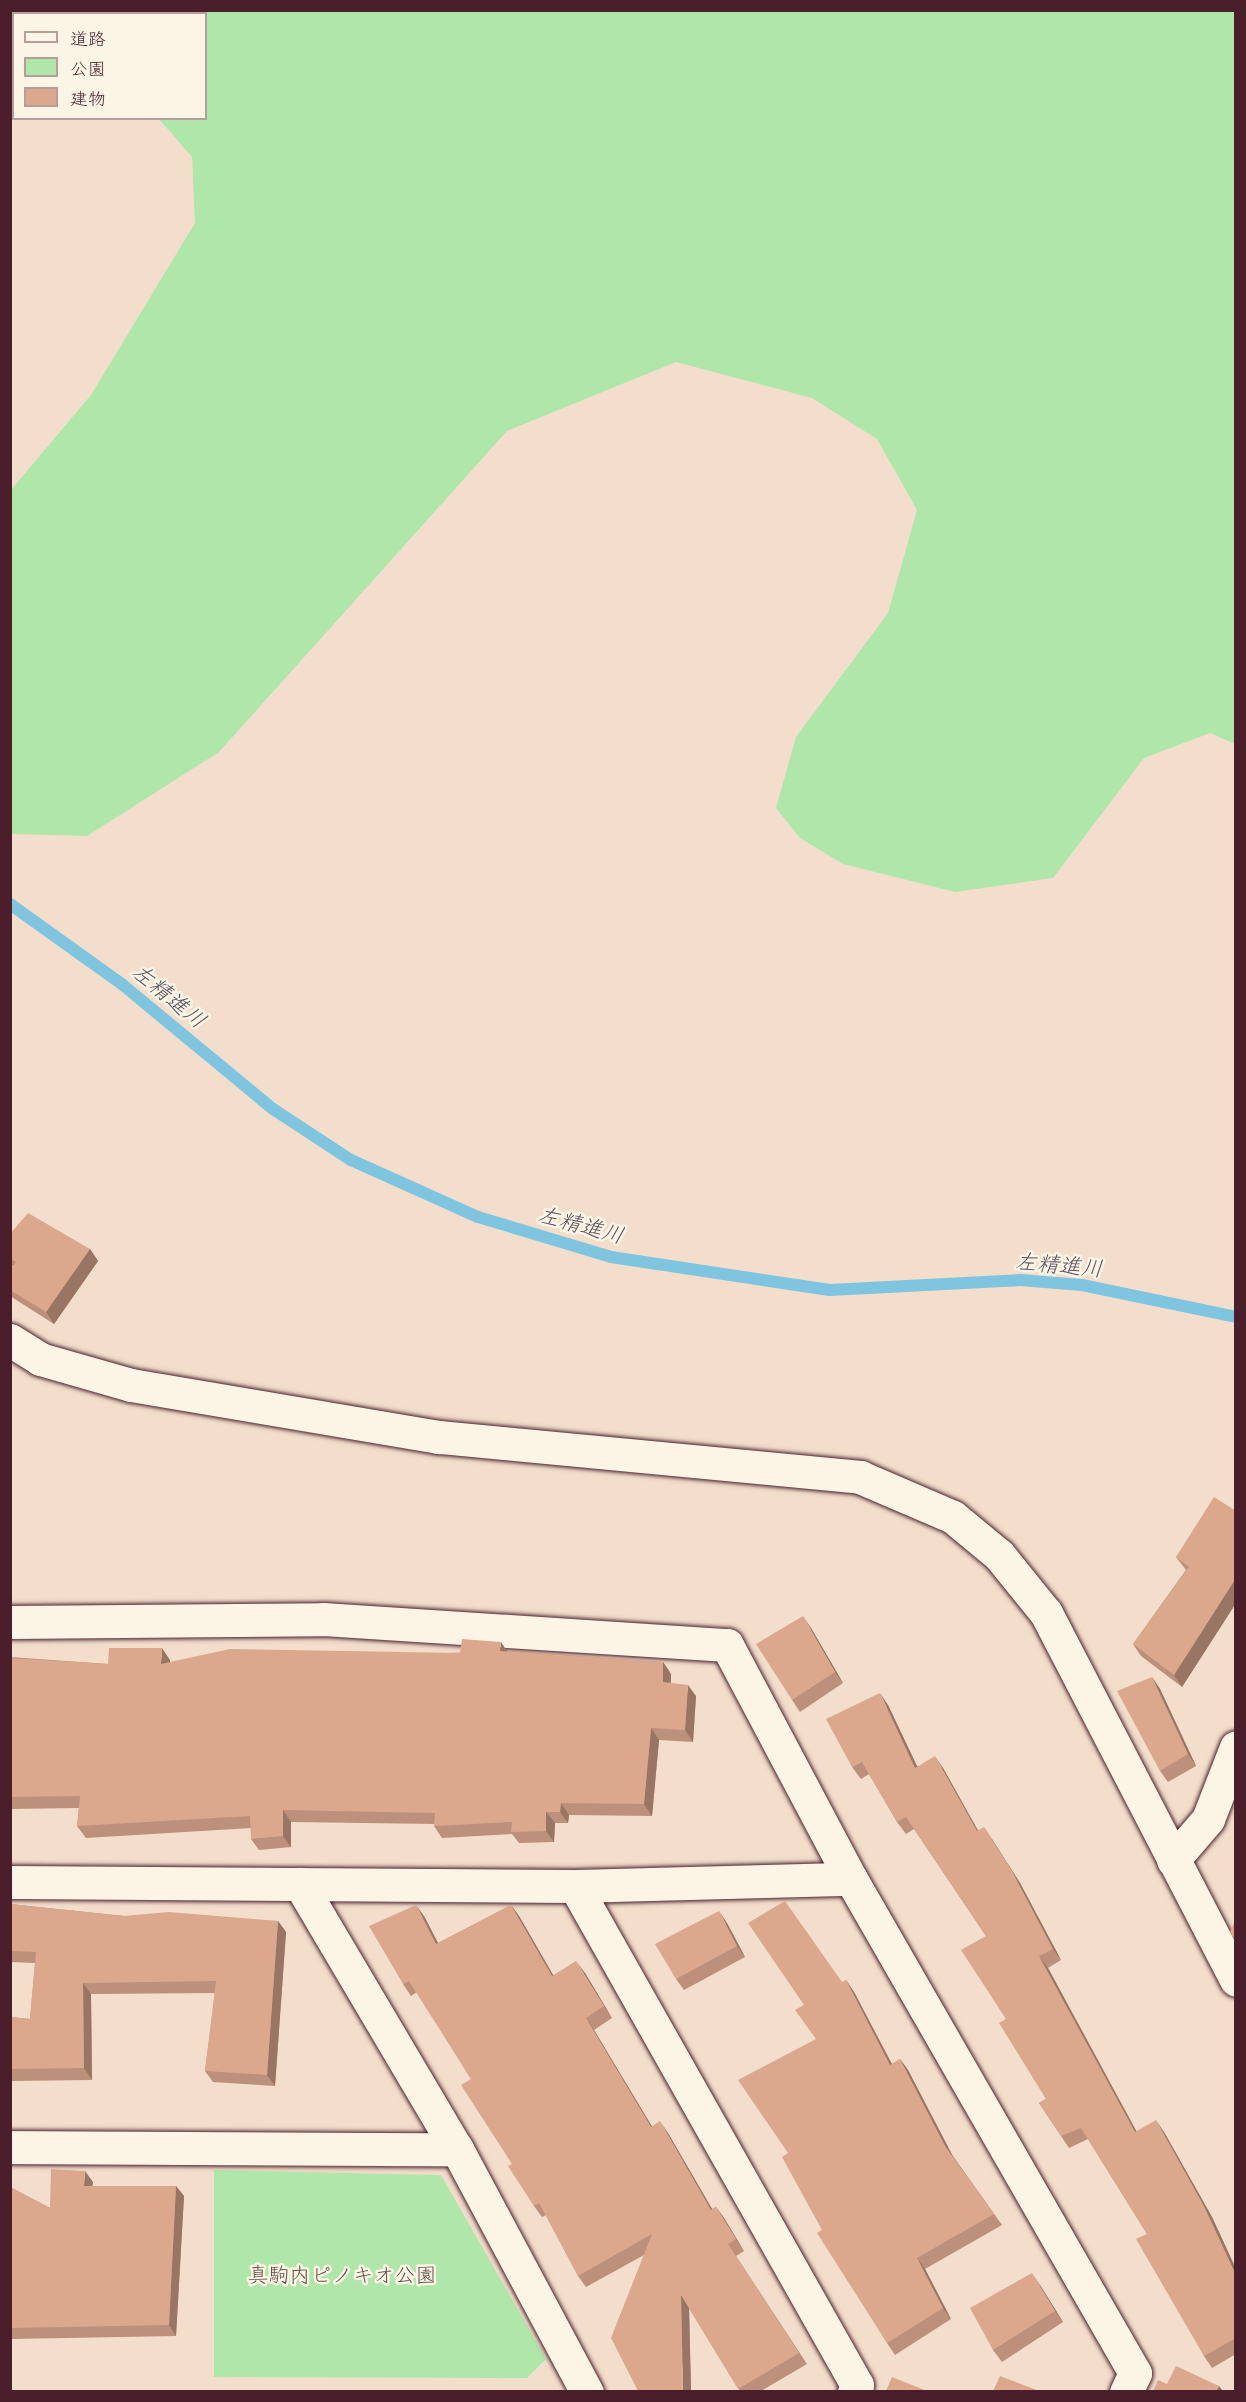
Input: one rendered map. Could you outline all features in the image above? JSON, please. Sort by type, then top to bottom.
[{"type":"street","points":[[10,1340],[40,1359],[131,1385],[439,1437],[860,1477],[953,1517],[999,1555],[1046,1613],[1236,1980]]},
{"type":"street","points":[[10,1622],[323,1619],[727,1645],[851,1879],[1135,2373],[1126,2391]]},
{"type":"street","points":[[1173,1860],[1208,1819],[1236,1747]]},
{"type":"street","points":[[10,1882],[575,1886],[851,1879]]},
{"type":"street","points":[[300,1884],[457,2149],[587,2391]]},
{"type":"street","points":[[575,1886],[857,2385],[854,2391]]},
{"type":"street","points":[[10,2147],[457,2149]]},
{"type":"green space","points":[[33,11],[1235,11],[1235,744],[1210,733],[1144,758],[1053,878],[955,892],[843,864],[800,838],[776,808],[796,737],[888,613],[917,510],[877,439],[812,398],[676,362],[507,431],[219,752],[87,836],[11,834],[11,490],[91,395],[195,223],[192,157],[160,120],[207,120],[207,12]]},
{"type":"green space","name":"真駒内ピノキオ公園","points":[[214,2170],[441,2175],[546,2359],[527,2378],[214,2377]]},
{"type":"building","points":[[28,1213],[90,1249],[46,1312],[10,1290],[10,1271],[16,1262],[10,1258],[10,1234]]},
{"type":"building","points":[[1214,1497],[1236,1511],[1236,1578],[1174,1675],[1133,1644],[1189,1567],[1176,1557]]},
{"type":"building","points":[[803,1616],[835,1672],[792,1700],[756,1644]]},
{"type":"building","points":[[462,1639],[501,1642],[500,1651],[663,1662],[663,1682],[688,1685],[685,1730],[651,1728],[644,1804],[561,1803],[560,1812],[546,1812],[546,1831],[511,1832],[512,1822],[434,1826],[435,1813],[283,1810],[283,1836],[251,1839],[250,1816],[77,1826],[80,1796],[10,1797],[10,1658],[108,1664],[109,1648],[162,1648],[161,1664],[230,1649],[460,1653]]},
{"type":"building","points":[[1152,1677],[1188,1754],[1160,1771],[1117,1691]]},
{"type":"building","points":[[880,1693],[915,1768],[935,1756],[977,1831],[984,1827],[1012,1871],[1053,1949],[1039,1956],[1135,2132],[1156,2120],[1204,2206],[1236,2275],[1236,2338],[1204,2356],[1136,2239],[1147,2234],[1081,2128],[1061,2136],[1039,2103],[1046,2099],[999,2023],[1006,2019],[961,1950],[986,1936],[906,1817],[897,1822],[862,1762],[852,1767],[826,1719]]},
{"type":"building","points":[[785,1901],[842,1982],[846,1980],[890,2065],[900,2059],[945,2146],[994,2214],[917,2258],[943,2308],[887,2343],[817,2233],[822,2230],[782,2157],[788,2153],[738,2080],[816,2039],[795,2010],[804,2005],[748,1923]]},
{"type":"building","points":[[10,1904],[124,1916],[169,1912],[278,1921],[267,2075],[205,2071],[216,1981],[83,1983],[84,2068],[10,2069],[10,2017],[30,2019],[36,1952],[10,1951]]},
{"type":"building","points":[[416,1905],[436,1944],[511,1905],[552,1976],[576,1961],[604,2006],[586,2018],[651,2127],[660,2121],[711,2210],[716,2207],[736,2239],[728,2244],[799,2353],[738,2389],[681,2295],[683,2391],[638,2391],[611,2338],[652,2234],[578,2276],[539,2203],[534,2206],[508,2166],[512,2164],[461,2085],[471,2079],[409,1981],[403,1984],[369,1926]]},
{"type":"building","points":[[719,1911],[737,1946],[676,1979],[655,1944]]},
{"type":"building","points":[[1236,1918],[1236,1942],[1230,1932]]},
{"type":"building","points":[[51,2169],[85,2171],[84,2186],[176,2186],[169,2325],[10,2328],[10,2187],[50,2208]]},
{"type":"building","points":[[1032,2273],[1055,2311],[993,2350],[970,2308]]},
{"type":"building","points":[[1176,2366],[1219,2386],[1216,2391],[1153,2391],[1158,2380],[1167,2384]]},
{"type":"building","points":[[1000,2376],[1039,2391],[993,2391]]},
{"type":"building","points":[[892,2377],[927,2391],[886,2391]]},
{"type":"waterway","name":"左精進川","points":[[10,904],[123,985],[273,1109],[351,1160],[478,1217],[611,1257],[830,1290],[1020,1280],[1082,1285],[1236,1317]]}]
